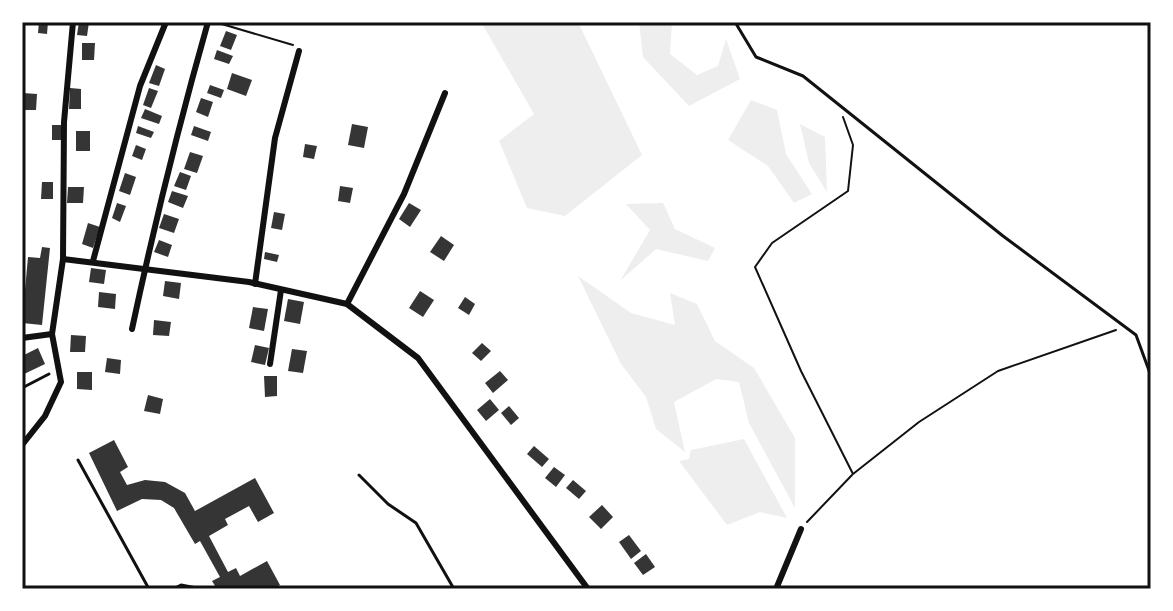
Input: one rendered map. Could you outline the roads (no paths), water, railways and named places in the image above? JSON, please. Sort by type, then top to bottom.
[{"type":"street","points":[[23,441],[45,416],[61,382],[52,334],[63,259],[64,122],[73,22]]},
{"type":"street","points":[[93,261],[140,86],[166,22]]},
{"type":"street","points":[[132,329],[162,187],[179,140],[211,22]]},
{"type":"street","points":[[255,284],[275,138],[299,51]]},
{"type":"street","points":[[347,304],[404,194],[445,93]]},
{"type":"street","points":[[63,259],[255,284],[347,304],[418,358],[588,589]]},
{"type":"street","points":[[270,364],[281,290]]},
{"type":"street","points":[[22,337],[52,334]]},
{"type":"street","points":[[776,589],[801,529]]},
{"type":"lane","points":[[735,22],[756,57],[803,76],[1003,236],[1136,335],[1151,376]]},
{"type":"lane","points":[[22,388],[49,374]]},
{"type":"lane","points":[[78,460],[149,589]]},
{"type":"lane","points":[[359,475],[388,504],[416,523],[454,589]]},
{"type":"lane","points":[[173,589],[181,585],[202,589]]}]
